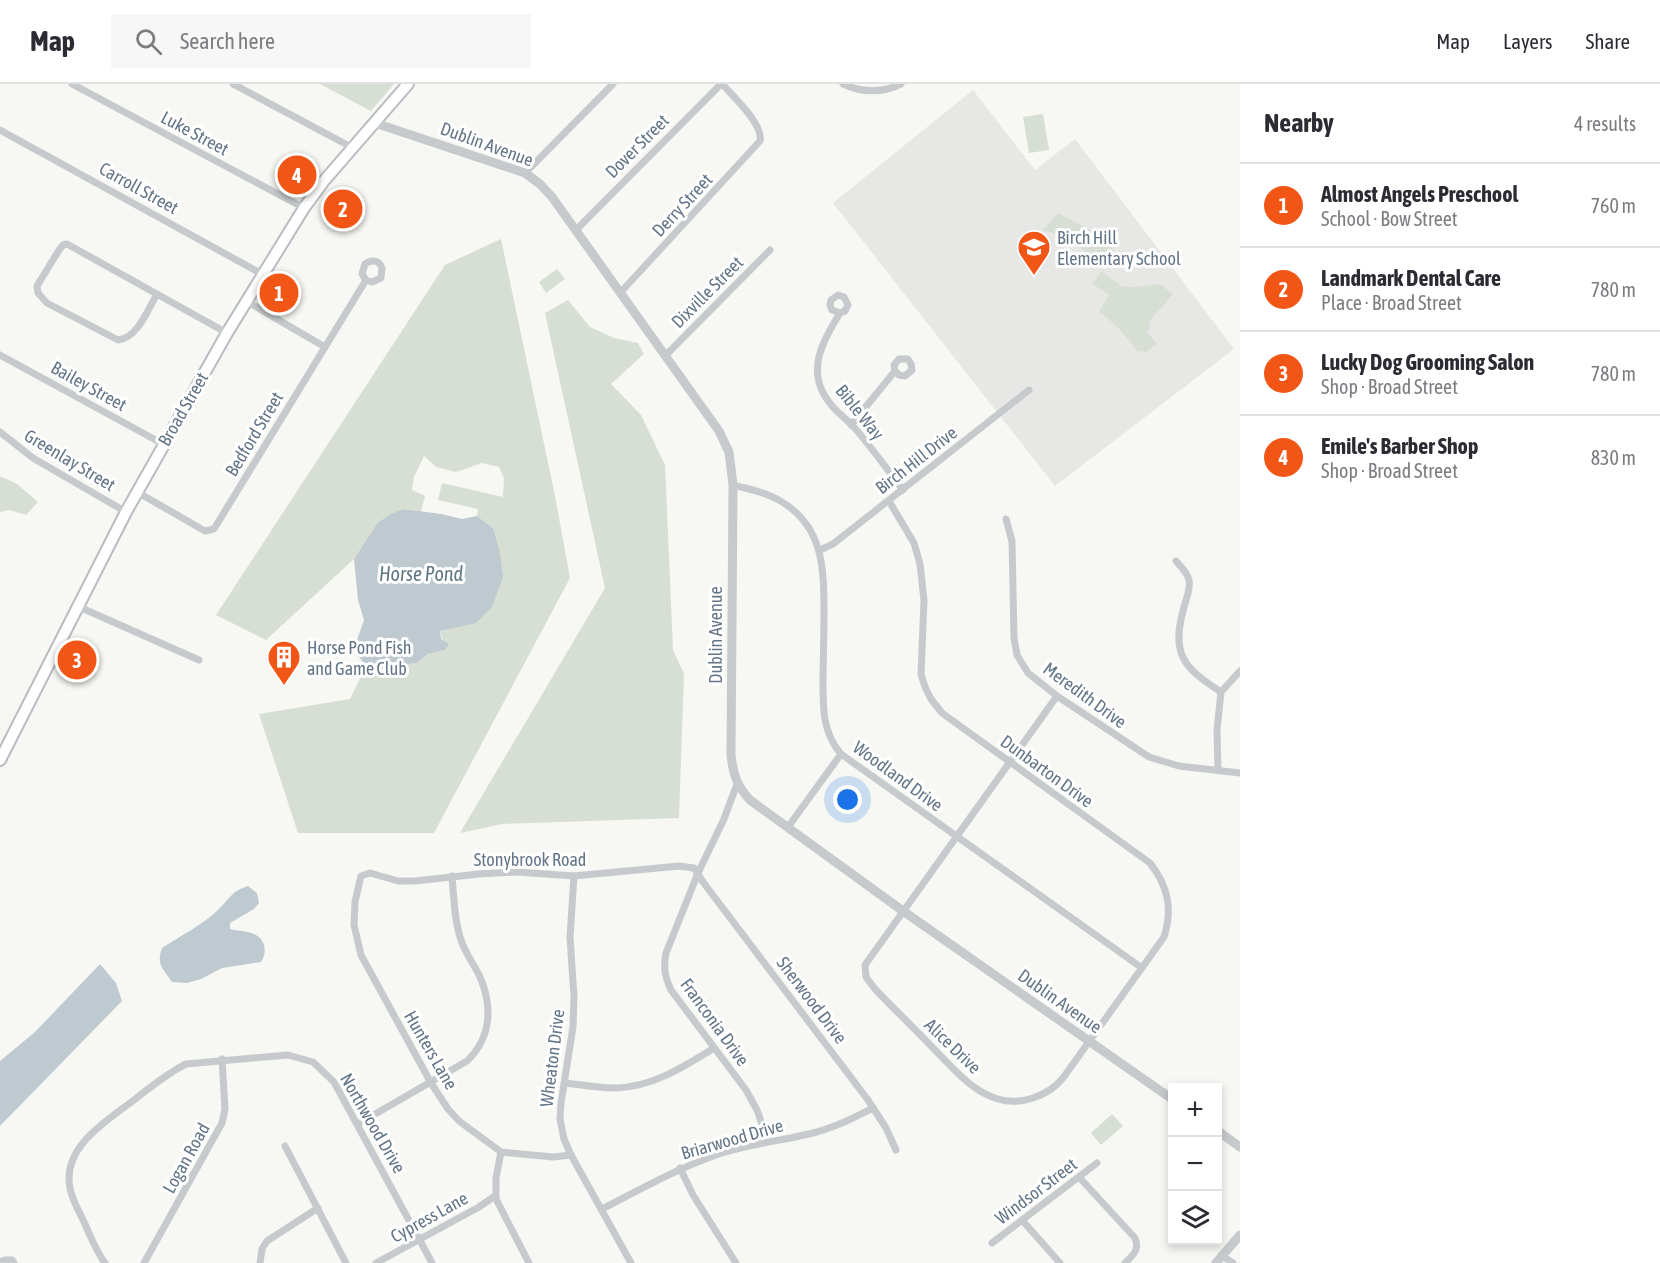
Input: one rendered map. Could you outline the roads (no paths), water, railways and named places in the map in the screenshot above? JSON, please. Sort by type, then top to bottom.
[{"type":"main road","name":"Broad Street","points":[[0,760],[126,512],[226,333],[304,207],[408,84]]},
{"type":"street","name":"Luke Street","points":[[72,84],[304,207]]},
{"type":"street","points":[[233,84],[353,148]]},
{"type":"street","points":[[525,173],[613,84]]},
{"type":"street","name":"Derry Street","points":[[620,293],[758,145],[761,136],[758,126],[722,84]]},
{"type":"street","name":"Dover Street","points":[[576,230],[722,84]]},
{"type":"street","points":[[843,84],[870,91],[886,90],[901,84]]},
{"type":"street","name":"Dublin Avenue","points":[[375,123],[525,173],[540,184],[576,230],[713,421],[724,441],[730,461],[733,485],[730,755],[737,784],[750,800],[903,911],[1168,1096]]},
{"type":"street","name":"Carroll Street","points":[[0,131],[262,274]]},
{"type":"street","points":[[157,294],[134,333],[118,340],[47,303],[38,293],[38,286],[59,250],[67,244],[157,294],[226,333]]},
{"type":"street","name":"Dixville Street","points":[[666,355],[770,250]]},
{"type":"street","name":"Bedford Street","points":[[137,492],[205,531],[214,529],[366,280]]},
{"type":"street","points":[[246,301],[325,347]]},
{"type":"street","name":"Bible Way","points":[[840,313],[819,351],[820,384],[828,402],[851,425],[903,490]]},
{"type":"street","name":"Bailey Street","points":[[0,355],[163,444]]},
{"type":"street","points":[[851,425],[895,371]]},
{"type":"street","name":"Birch Hill Drive","points":[[820,550],[834,544],[1029,390]]},
{"type":"street","name":"Greenlay Street","points":[[0,432],[33,458],[126,512]]},
{"type":"street","name":"Woodland Drive","points":[[733,485],[770,496],[793,510],[811,530],[820,550],[824,592],[823,709],[830,737],[841,754],[1142,968]]},
{"type":"street","name":"Dunbarton Drive","points":[[889,501],[914,543],[920,564],[924,600],[921,674],[925,687],[942,713],[1150,863],[1160,875],[1166,888],[1169,922],[1164,937],[1089,1041]]},
{"type":"street","name":"Meredith Drive","points":[[1006,519],[1012,541],[1013,628],[1017,655],[1028,673],[1057,696],[1149,757],[1179,766],[1240,773]]},
{"type":"street","points":[[1176,561],[1185,571],[1190,585],[1178,634],[1180,650],[1191,668],[1221,692]]},
{"type":"street","points":[[77,606],[199,660]]},
{"type":"street","points":[[1218,770],[1217,730],[1221,692],[1240,671]]},
{"type":"street","name":"Alice Drive","points":[[1057,696],[867,961],[864,971],[866,977],[883,997],[962,1077],[976,1089],[993,1098],[1004,1101],[1022,1101],[1040,1096],[1055,1087],[1089,1041]]},
{"type":"street","points":[[788,827],[841,754]]},
{"type":"street","name":"Franconia Drive","points":[[737,784],[666,953],[665,977],[670,990],[746,1090],[757,1110],[768,1141]]},
{"type":"street","name":"Stonybrook Road","points":[[361,876],[370,873],[398,881],[415,881],[452,876],[518,873],[574,876],[679,866],[694,868],[698,873]]},
{"type":"street","name":"Sherwood Drive","points":[[698,873],[873,1108],[896,1150]]},
{"type":"street","name":"Hunters Lane","points":[[361,876],[355,902],[354,925],[361,955],[431,1083],[459,1121],[501,1152]]},
{"type":"street","points":[[358,1124],[467,1061],[482,1042],[488,1020],[488,1005],[485,989],[464,947],[457,924],[452,876]]},
{"type":"street","name":"Wheaton Drive","points":[[574,876],[570,937],[574,997],[573,1027],[560,1119],[564,1139],[571,1155],[631,1263]]},
{"type":"street","points":[[565,1083],[615,1088],[644,1084],[681,1068],[714,1048]]},
{"type":"street","name":"Northwood Drive","points":[[105,1263],[75,1204],[70,1188],[69,1173],[85,1139],[172,1071],[186,1064],[222,1059],[288,1055],[313,1062],[334,1082],[432,1263]]},
{"type":"street","name":"Logan Road","points":[[144,1263],[222,1124],[225,1109],[222,1059]]},
{"type":"street","name":"Briarwood Drive","points":[[602,1209],[680,1168],[722,1153],[811,1133],[845,1122],[873,1108]]},
{"type":"street","points":[[1222,1134],[1240,1147]]},
{"type":"street","points":[[285,1146],[346,1263]]},
{"type":"street","points":[[529,1263],[495,1196],[501,1152],[553,1157],[571,1155]]},
{"type":"street","name":"Windsor Street","points":[[992,1243],[1097,1163]]},
{"type":"street","points":[[680,1168],[693,1195],[736,1263]]},
{"type":"street","points":[[1079,1177],[1135,1238],[1136,1251],[1125,1263]]},
{"type":"street","name":"Cypress Lane","points":[[376,1263],[495,1196]]},
{"type":"street","points":[[260,1263],[262,1249],[267,1241],[318,1208]]},
{"type":"street","points":[[1022,1220],[1060,1263]]},
{"type":"street","points":[[1233,1263],[1219,1260],[1240,1235]]},
{"type":"street","points":[[0,1262],[12,1260],[14,1263]]},
{"type":"water","name":"Horse Pond","points":[[404,509],[462,519],[477,516],[493,528],[500,553],[503,577],[492,607],[476,623],[440,631],[441,639],[449,644],[445,650],[428,654],[417,663],[383,667],[366,666],[356,653],[356,643],[364,620],[358,600],[354,559],[377,524],[390,514]]},
{"type":"water","points":[[248,886],[257,893],[259,903],[254,909],[230,923],[230,929],[256,935],[262,940],[264,955],[261,962],[222,968],[201,979],[187,983],[172,982],[160,962],[162,948],[206,920],[235,893]]},
{"type":"water","points":[[100,964],[116,983],[122,1001],[0,1126],[0,1061],[35,1032]]},
{"type":"place","name":"Emile's Barber Shop","points":[[297,175]]},
{"type":"place","name":"Landmark Dental Care","points":[[343,209]]},
{"type":"place","name":"Birch Hill Elementary School","points":[[1034,276]]},
{"type":"place","name":"Almost Angels Preschool","points":[[279,293]]},
{"type":"place","name":"Lucky Dog Grooming Salon","points":[[77,660]]},
{"type":"place","name":"Horse Pond Fish and Game Club","points":[[284,686]]}]
